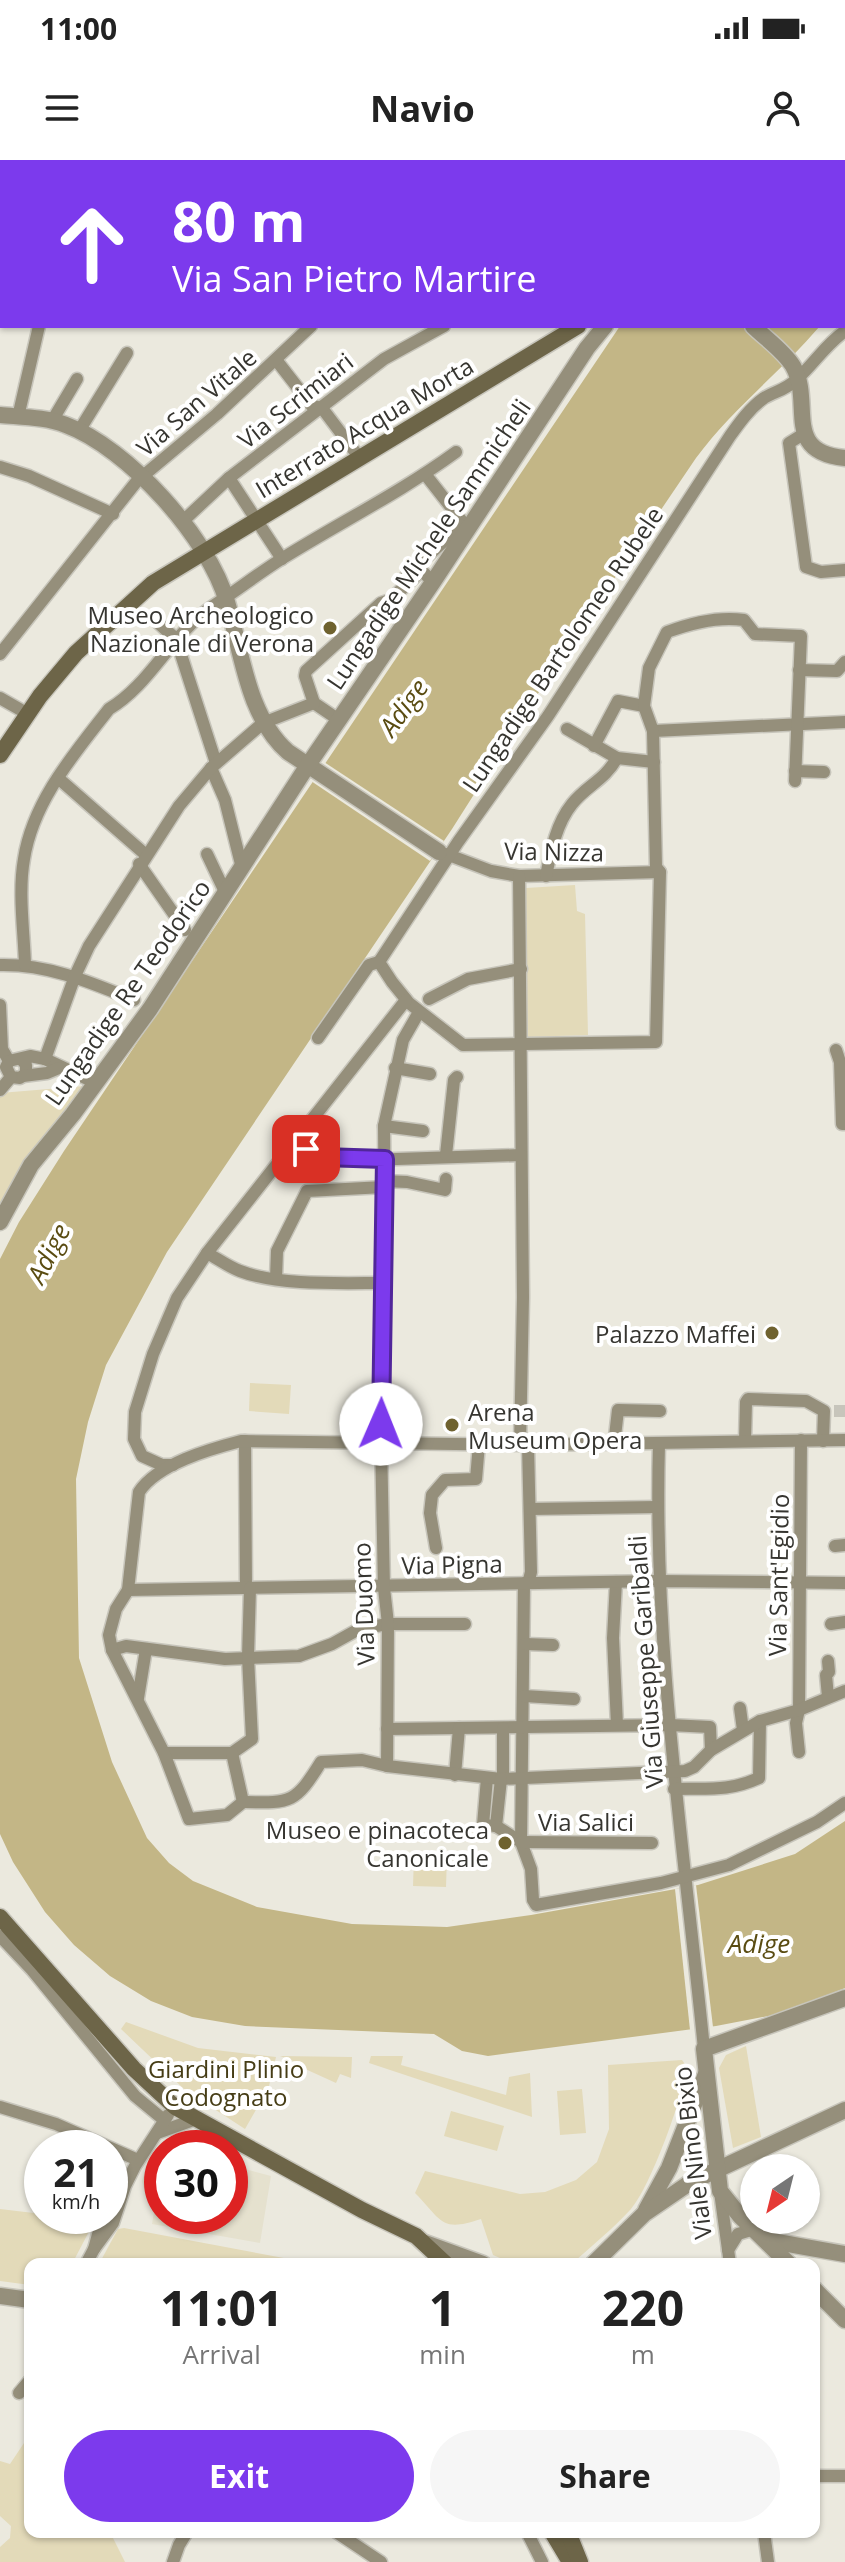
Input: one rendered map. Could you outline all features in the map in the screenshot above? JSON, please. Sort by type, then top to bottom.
[{"type":"main road","name":"Interrato Acqua Morta","points":[[0,755],[66,664],[153,583],[574,329]]},
{"type":"main road","points":[[0,1917],[170,2113],[196,2119],[392,2224],[425,2243],[440,2258]]},
{"type":"main road","points":[[567,2538],[570,2562]]},
{"type":"main road","points":[[569,2538],[580,2562]]},
{"type":"street","points":[[18,417],[39,328]]},
{"type":"street","name":"Via Scrimiari","points":[[183,521],[229,478],[384,359],[440,328]]},
{"type":"street","name":"Lungadige Michele Sammicheli","points":[[317,771],[339,720],[603,328]]},
{"type":"street","points":[[755,328],[795,372],[801,416],[812,447],[823,454],[845,458]]},
{"type":"street","name":"Via San Vitale","points":[[0,654],[142,477],[277,361],[302,329]]},
{"type":"street","points":[[574,329],[587,348]]},
{"type":"street","points":[[795,372],[845,331]]},
{"type":"street","points":[[79,431],[127,353]]},
{"type":"street","points":[[277,361],[312,406],[322,408],[359,457]]},
{"type":"street","name":"Lungadige Bartolomeo Rubele","points":[[318,1038],[369,965],[379,962],[444,854],[548,716],[730,436],[765,397],[780,393],[795,372]]},
{"type":"street","points":[[52,421],[77,379]]},
{"type":"street","points":[[0,415],[52,421],[79,431],[142,477],[183,521],[226,598],[251,690],[263,723],[274,740],[444,854]]},
{"type":"street","points":[[805,433],[789,443],[806,567],[821,572],[845,570]]},
{"type":"street","points":[[25,965],[24,858],[44,797],[109,709],[122,702],[145,679],[187,626],[282,559],[425,474],[456,452]]},
{"type":"street","points":[[0,467],[29,476],[113,514]]},
{"type":"street","points":[[339,720],[314,703],[306,671],[381,603],[386,594],[444,541],[461,520],[425,474]]},
{"type":"street","name":"Interrato Acqua Morta","points":[[229,478],[258,519]]},
{"type":"street","points":[[258,519],[282,559]]},
{"type":"street","points":[[381,603],[390,600],[419,573],[424,573],[433,582]]},
{"type":"street","points":[[379,962],[406,1000],[463,1045],[656,1042],[660,872],[656,867],[653,731],[644,706],[649,668],[667,632],[683,626],[727,617],[744,620],[755,634]]},
{"type":"street","points":[[155,620],[176,639],[225,800],[242,868]]},
{"type":"street","points":[[743,641],[755,634],[801,636],[795,776],[824,772]]},
{"type":"street","points":[[800,666],[841,667]]},
{"type":"street","points":[[0,698],[28,714]]},
{"type":"street","points":[[594,746],[618,701],[644,706]]},
{"type":"street","points":[[45,1059],[89,946],[179,806],[214,765],[263,723],[314,703]]},
{"type":"street","points":[[653,731],[845,722]]},
{"type":"street","points":[[567,729],[617,758],[654,762]]},
{"type":"street","points":[[288,752],[295,765],[293,788]]},
{"type":"street","points":[[546,876],[553,841],[572,804],[608,774],[617,758]]},
{"type":"street","name":"Lungadige Re Teodorico","points":[[0,1222],[31,1165],[150,1009],[293,788],[317,771]]},
{"type":"street","points":[[58,778],[142,860],[185,930]]},
{"type":"street","points":[[207,854],[226,894]]},
{"type":"street","name":"Via Nizza","points":[[444,854],[491,871],[519,876],[660,872]]},
{"type":"street","points":[[519,876],[524,1445],[530,1509],[531,1572],[524,1584],[521,1842],[531,1869],[533,1900],[536,1905],[685,1881],[740,1860],[817,1822],[845,1803]]},
{"type":"street","points":[[0,965],[25,965],[75,976],[134,1000]]},
{"type":"street","points":[[429,999],[468,979],[521,969]]},
{"type":"street","points":[[175,1465],[162,1465],[142,1456],[133,1433],[135,1412],[153,1354],[177,1298],[207,1253],[406,1000]]},
{"type":"street","points":[[0,1005],[2,1049],[15,1060]]},
{"type":"street","name":"Via Duomo","points":[[387,1766],[388,1624],[384,1588],[381,1441],[384,1126],[403,1040],[419,1012]]},
{"type":"street","points":[[836,1050],[840,1062],[843,1124]]},
{"type":"street","points":[[17,1077],[6,1067],[15,1060],[30,1056],[45,1059],[96,1083]]},
{"type":"street","points":[[0,1090],[17,1077],[59,1068]]},
{"type":"street","points":[[395,1068],[430,1074]]},
{"type":"street","points":[[446,1155],[454,1080],[457,1077]]},
{"type":"street","points":[[384,1126],[423,1131]]},
{"type":"street","points":[[298,1141],[322,1157],[385,1159],[521,1155]]},
{"type":"street","points":[[276,1279],[277,1251],[307,1191],[407,1182],[445,1190],[446,1179]]},
{"type":"street","points":[[207,1253],[239,1271],[276,1279],[384,1283]]},
{"type":"street","points":[[745,1441],[748,1399],[806,1401],[829,1411],[823,1441]]},
{"type":"street","points":[[614,1445],[618,1410],[660,1411]]},
{"type":"street","name":"Via Sant'Egidio","points":[[799,1752],[796,1723],[799,1710],[801,1440]]},
{"type":"street","points":[[845,1440],[614,1445],[245,1441],[202,1451],[144,1484],[139,1492],[128,1590],[116,1609],[109,1635],[121,1672],[138,1698],[164,1753],[189,1819],[227,1815],[243,1802],[283,1803],[304,1788],[321,1762],[362,1760],[387,1766],[502,1779],[672,1772],[694,1767],[711,1750],[760,1721],[799,1710],[845,1691]]},
{"type":"street","points":[[164,1753],[232,1753],[252,1739],[245,1441]]},
{"type":"street","points":[[436,1548],[430,1513],[432,1495],[445,1480],[476,1479],[479,1444]]},
{"type":"street","name":"Via Giuseppe Garibaldi","points":[[659,1444],[657,1507],[672,1772],[704,2049]]},
{"type":"street","points":[[530,1509],[657,1507]]},
{"type":"street","name":"Via Pigna","points":[[128,1590],[660,1581],[845,1583]]},
{"type":"street","points":[[616,1582],[613,1638],[617,1725]]},
{"type":"street","points":[[831,1624],[845,1622]]},
{"type":"street","points":[[112,1650],[126,1646],[225,1659],[299,1656],[332,1644],[359,1629],[388,1624],[465,1624]]},
{"type":"street","points":[[525,1644],[553,1645]]},
{"type":"street","points":[[138,1698],[146,1649]]},
{"type":"street","points":[[828,1661],[828,1697]]},
{"type":"street","points":[[524,1696],[574,1699]]},
{"type":"street","points":[[740,1708],[743,1730]]},
{"type":"street","points":[[674,1789],[735,1788],[759,1778],[760,1721]]},
{"type":"street","points":[[387,1729],[617,1725],[710,1727],[711,1750]]},
{"type":"street","points":[[455,1775],[459,1728]]},
{"type":"street","points":[[496,1826],[502,1779],[503,1728]]},
{"type":"street","points":[[232,1753],[243,1802]]},
{"type":"street","points":[[487,1778],[483,1825],[496,1826],[521,1842]]},
{"type":"street","name":"Via Salici","points":[[521,1842],[652,1843]]},
{"type":"street","points":[[0,1936],[32,1970],[135,2096],[170,2113],[157,2130]]},
{"type":"street","points":[[704,2049],[845,1998]]},
{"type":"street","name":"Viale Nino Bixio","points":[[704,2049],[729,2258]]},
{"type":"street","points":[[644,2214],[669,2168],[706,2072]]},
{"type":"street","points":[[0,2107],[56,2124],[138,2160]]},
{"type":"street","points":[[599,2258],[644,2214],[691,2182],[845,2110]]},
{"type":"street","points":[[689,2117],[703,2112],[712,2122]]},
{"type":"street","points":[[165,2130],[196,2119]]},
{"type":"street","points":[[128,2180],[144,2150]]},
{"type":"street","points":[[720,2191],[740,2216]]},
{"type":"street","points":[[94,2249],[98,2234]]},
{"type":"street","points":[[89,2258],[105,2234]]},
{"type":"street","name":"Viale Nino Bixio","points":[[728,2250],[740,2234]]},
{"type":"street","points":[[759,2234],[783,2258]]},
{"type":"street","points":[[761,2234],[777,2242],[845,2254]]},
{"type":"street","points":[[425,2243],[433,2258]]},
{"type":"street","points":[[425,2243],[466,2258]]},
{"type":"street","points":[[789,2258],[789,2253],[797,2246]]},
{"type":"street","points":[[820,2295],[845,2320]]},
{"type":"street","points":[[0,2296],[24,2299]]},
{"type":"street","points":[[19,2393],[24,2387]]},
{"type":"street","points":[[820,2476],[845,2476]]},
{"type":"street","points":[[173,2562],[183,2538]]},
{"type":"street","points":[[344,2538],[374,2560]]},
{"type":"street","points":[[530,2538],[542,2562]]},
{"type":"street","points":[[765,2538],[768,2562]]},
{"type":"shaded area","points":[[248,2170],[271,2176],[260,2243],[209,2234],[248,2234]]},
{"type":"green space","points":[[575,885],[577,911],[585,914],[588,1035],[524,1037],[526,888]]},
{"type":"green space","points":[[85,1086],[0,1212],[0,1093]]},
{"type":"green space","points":[[250,1383],[291,1385],[289,1414],[249,1411]]},
{"type":"green space","points":[[414,1854],[447,1855],[446,1887],[413,1886]]},
{"type":"green space","name":"Giardini Plinio Codognato","points":[[126,2022],[198,2048],[276,2057],[267,2094],[261,2093],[255,2097],[257,2108],[245,2129],[185,2090],[121,2029]]},
{"type":"green space","points":[[746,2046],[761,2137],[733,2148],[719,2068],[726,2055]]},
{"type":"green space","points":[[280,2056],[352,2057],[351,2078],[340,2074],[336,2083]]},
{"type":"green space","points":[[371,2056],[403,2056],[401,2065],[506,2095],[509,2077],[530,2073],[532,2117],[369,2063]]},
{"type":"green space","points":[[682,2060],[687,2067],[665,2141],[639,2198],[617,2224],[579,2258],[500,2258],[493,2255],[481,2219],[449,2224],[437,2217],[415,2193],[425,2171],[520,2194],[545,2192],[576,2180],[597,2162],[609,2129],[608,2065]]},
{"type":"green space","points":[[582,2089],[586,2133],[560,2135],[557,2091]]},
{"type":"green space","points":[[451,2111],[504,2126],[497,2151],[444,2136]]},
{"type":"green space","points":[[0,2209],[24,2212],[24,2234],[88,2234],[75,2258],[24,2258],[24,2284],[0,2281]]},
{"type":"green space","points":[[128,2229],[284,2258],[102,2258],[115,2234],[128,2234]]},
{"type":"green space","points":[[24,2443],[24,2538],[113,2538],[125,2562],[0,2562],[0,2547],[10,2538],[11,2526],[0,2516],[0,2461],[10,2464]]},
{"type":"water","name":"Adige","points":[[619,328],[818,328],[696,458],[560,659],[452,829],[167,1252],[106,1365],[88,1422],[76,1479],[79,1658],[112,1762],[147,1838],[169,1863],[193,1881],[257,1907],[352,1924],[447,1927],[698,1885],[795,1854],[845,1821],[845,1988],[784,2013],[716,2026],[488,2056],[462,2051],[434,2034],[245,2026],[192,2017],[151,2001],[110,1976],[74,1945],[45,1912],[13,1862],[0,1834],[0,1259],[19,1222]]},
{"type":"pier","points":[[324,762],[444,841],[430,861],[311,781]]},
{"type":"pier","points":[[696,1885],[713,2027],[690,2030],[675,1889]]},
{"type":"tunnel","points":[[834,1411],[845,1411]]},
{"type":"place","name":"Museo Archeologico Nazionale di Verona","points":[[330,628]]},
{"type":"place","name":"Palazzo Maffei","points":[[772,1333]]},
{"type":"place","name":"Arena Museum Opera","points":[[452,1425]]},
{"type":"place","name":"Museo e pinacoteca Canonicale","points":[[505,1843]]},
{"type":"route","points":[[306,1149],[322,1157],[385,1159],[381,1424]]}]
